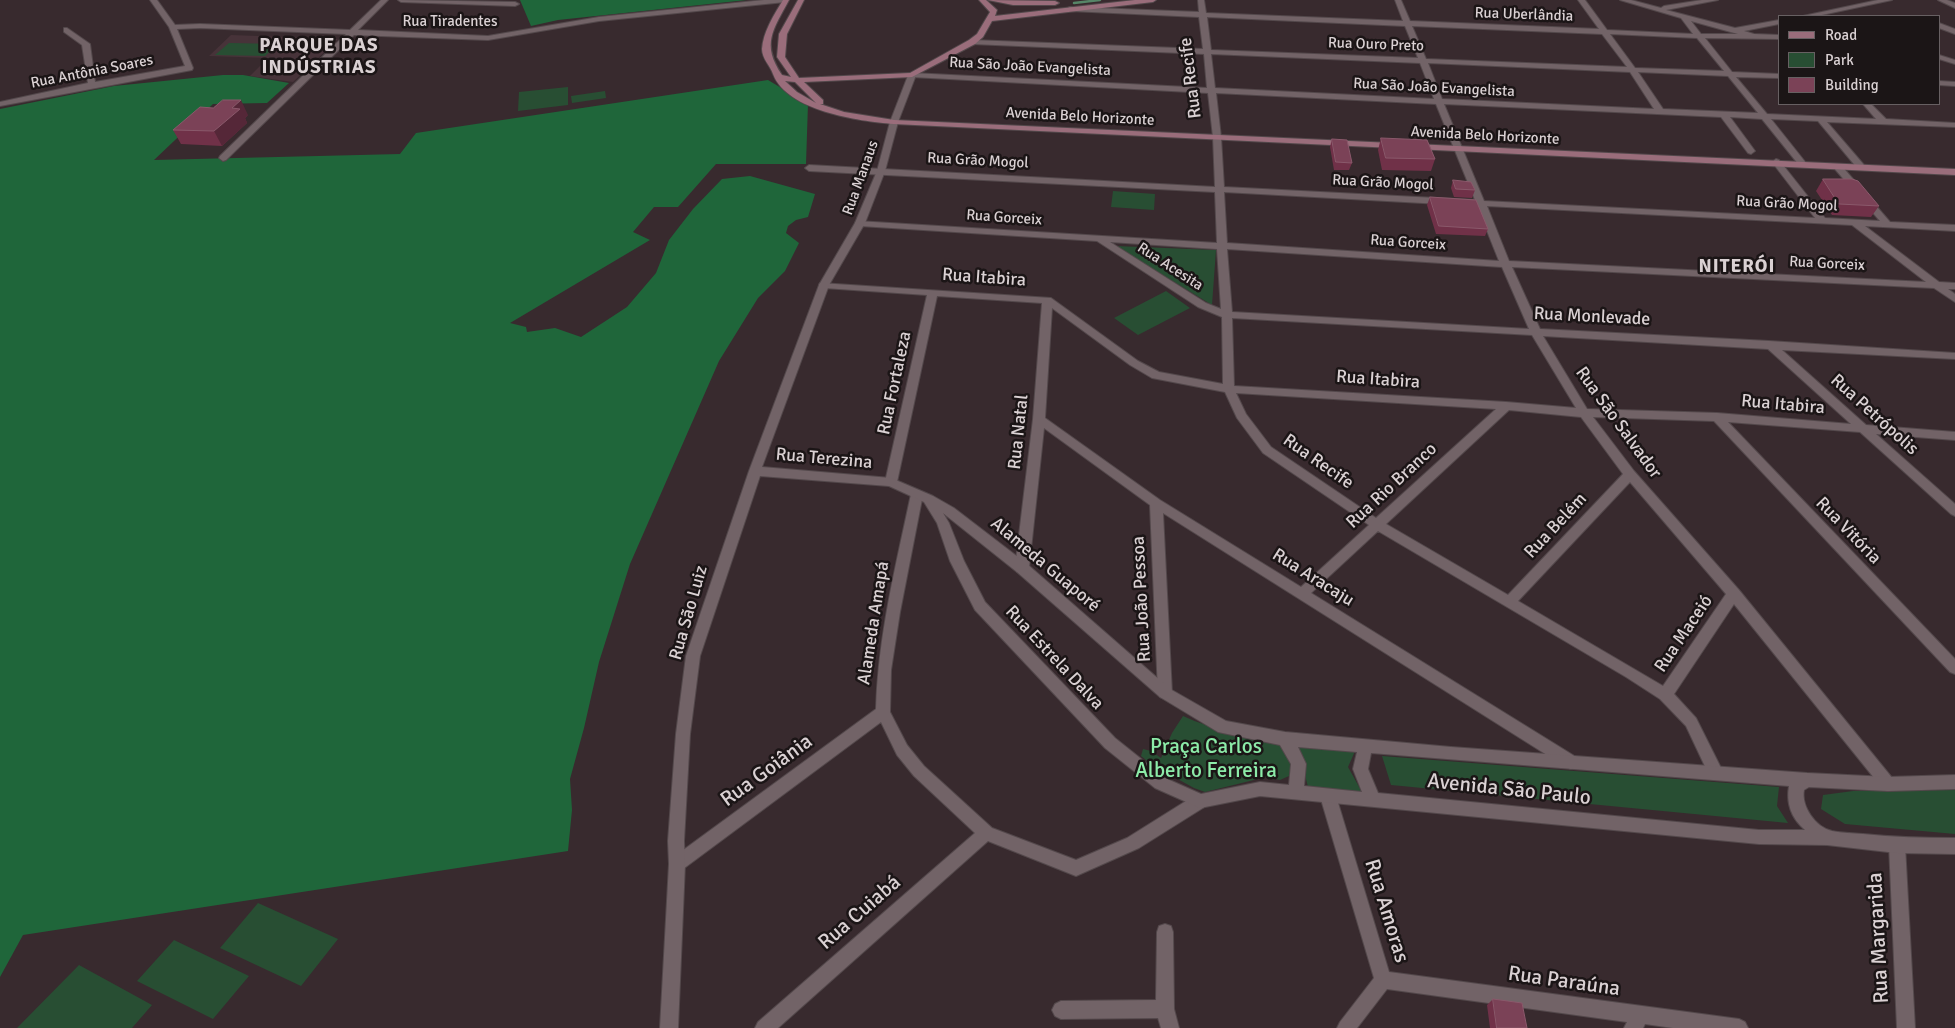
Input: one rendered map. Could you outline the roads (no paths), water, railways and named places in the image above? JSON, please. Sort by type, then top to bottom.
[{"type":"main road","name":"Avenida Belo Horizonte","points":[[785,0],[769,35],[766,52],[777,77],[800,97],[817,106],[860,118],[894,122],[1776,162],[1955,172]]},
{"type":"main road","name":"Avenida Belo Horizonte","points":[[801,0],[783,34],[781,57],[797,80],[817,101],[835,112]]},
{"type":"main road","points":[[777,77],[797,80],[912,75],[972,42],[980,35],[994,12],[982,0]]},
{"type":"main road","points":[[991,0],[1043,4],[1072,1]]},
{"type":"main road","points":[[991,19],[1153,0]]},
{"type":"main road","points":[[1014,3],[1006,7],[1007,10],[1017,15]]},
{"type":"street","points":[[153,0],[173,27]]},
{"type":"street","points":[[222,158],[385,0]]},
{"type":"street","points":[[401,0],[515,4]]},
{"type":"street","name":"Rua Tiradentes","points":[[173,27],[200,26],[488,38],[600,19],[785,0]]},
{"type":"street","name":"Rua Recife","points":[[1201,0],[1221,189],[1229,389],[1241,415],[1267,450],[1376,524],[1631,673],[1665,695],[1691,722],[1715,772]]},
{"type":"street","name":"Rua São Salvador","points":[[1398,0],[1535,331],[1584,413],[1630,474],[1734,594],[1888,784]]},
{"type":"street","points":[[1581,0],[1632,69],[1660,111]]},
{"type":"street","points":[[1624,0],[1754,36],[1778,37]]},
{"type":"street","points":[[1659,9],[1715,0]]},
{"type":"street","points":[[1812,15],[1889,0]]},
{"type":"street","points":[[1942,0],[1955,6]]},
{"type":"street","name":"Rua Uberlândia","points":[[1070,9],[1700,36],[1754,36]]},
{"type":"street","points":[[1682,16],[1802,164]]},
{"type":"street","points":[[1734,31],[1778,22]]},
{"type":"street","points":[[1940,25],[1955,22]]},
{"type":"street","points":[[1940,25],[1955,32]]},
{"type":"street","name":"Rua Antônia Soares","points":[[0,104],[92,84],[189,68],[173,27]]},
{"type":"street","points":[[67,30],[86,44],[92,84]]},
{"type":"street","name":"Rua Ouro Preto","points":[[972,42],[1778,76]]},
{"type":"street","points":[[1940,57],[1953,60]]},
{"type":"street","name":"Rua São João Evangelista","points":[[912,75],[1440,102],[1955,125]]},
{"type":"street","name":"Rua Manaus","points":[[824,285],[860,223],[881,171],[894,122],[912,75]]},
{"type":"street","points":[[1940,83],[1955,84]]},
{"type":"street","points":[[1868,105],[1884,122]]},
{"type":"street","points":[[1723,114],[1751,151]]},
{"type":"street","points":[[1820,118],[1861,167]]},
{"type":"street","points":[[1776,162],[1822,221]]},
{"type":"street","points":[[1837,166],[1888,224]]},
{"type":"street","name":"Rua Grão Mogol","points":[[809,168],[1955,228]]},
{"type":"street","name":"Rua Gorceix","points":[[860,223],[1100,240],[1506,264],[1955,286]]},
{"type":"street","points":[[1855,223],[1955,299]]},
{"type":"street","name":"Rua Acesita","points":[[1100,240],[1202,305],[1227,315]]},
{"type":"street","name":"Rua Itabira","points":[[824,285],[1047,300],[1134,363],[1156,376],[1229,389],[1506,406],[1584,413],[1717,417],[1955,436]]},
{"type":"street","name":"Rua São Luiz","points":[[669,1028],[677,864],[676,841],[683,743],[693,656],[755,471],[824,285]]},
{"type":"street","name":"Rua Fortaleza","points":[[891,482],[932,292]]},
{"type":"street","name":"Rua Natal","points":[[1022,568],[1039,419],[1047,300]]},
{"type":"street","name":"Rua Monlevade","points":[[1227,315],[1769,344],[1955,356]]},
{"type":"street","name":"Rua Petrópolis","points":[[1769,344],[1955,511]]},
{"type":"street","name":"Rua Rio Branco","points":[[1303,593],[1506,406]]},
{"type":"street","name":"Rua Vitória","points":[[1717,417],[1955,668]]},
{"type":"street","name":"Rua Aracaju","points":[[1039,419],[1156,503],[1571,762]]},
{"type":"street","name":"Rua Terezina","points":[[755,471],[891,482]]},
{"type":"street","name":"Rua Belém","points":[[1508,602],[1630,474]]},
{"type":"street","name":"Alameda Guaporé","points":[[891,482],[923,496],[950,511],[1022,568],[1165,693]]},
{"type":"street","name":"Alameda Amapá","points":[[882,712],[884,670],[893,612],[923,496]]},
{"type":"street","name":"Rua Estrela Dalva","points":[[923,496],[943,523],[957,562],[980,606],[987,614],[1110,743],[1160,783],[1200,801]]},
{"type":"street","name":"Rua João Pessoa","points":[[1156,503],[1165,693]]},
{"type":"street","name":"Rua Maceió","points":[[1665,695],[1734,594]]},
{"type":"street","name":"Avenida São Paulo","points":[[1165,693],[1223,727],[1286,739],[1807,780],[1888,784],[1955,782]]},
{"type":"street","points":[[882,712],[902,750],[919,771],[986,833]]},
{"type":"street","name":"Rua Goiânia","points":[[677,864],[882,712]]},
{"type":"street","points":[[1286,739],[1301,771],[1295,793]]},
{"type":"street","points":[[1367,746],[1361,758],[1360,774],[1369,788],[1372,798]]},
{"type":"street","points":[[1807,780],[1797,786],[1795,792],[1794,798],[1798,812],[1810,826],[1827,838]]},
{"type":"street","name":"Avenida São Paulo","points":[[986,833],[1076,868],[1133,843],[1200,801],[1260,789],[1328,796],[1372,798],[1759,837],[1827,838],[1897,845],[1955,846]]},
{"type":"street","name":"Rua Amoras","points":[[1328,796],[1383,980],[1346,1028]]},
{"type":"street","name":"Rua Cuiabá","points":[[764,1028],[986,833]]},
{"type":"street","name":"Rua Margarida","points":[[1897,845],[1906,1028]]},
{"type":"street","points":[[1164,932],[1165,1009],[1170,1028]]},
{"type":"street","name":"Rua Paraúna","points":[[1383,980],[1637,1022],[1739,1028]]},
{"type":"street","points":[[1061,1010],[1165,1009]]},
{"type":"waterway","points":[[1074,3],[1100,0]]},
{"type":"district","name":"PARQUE DAS INDÚSTRIAS","points":[[319,57]]},
{"type":"district","name":"NITERÓI","points":[[1737,267]]},
{"type":"park label","name":"Praça Carlos Alberto Ferreira","points":[[1206,759]]}]
